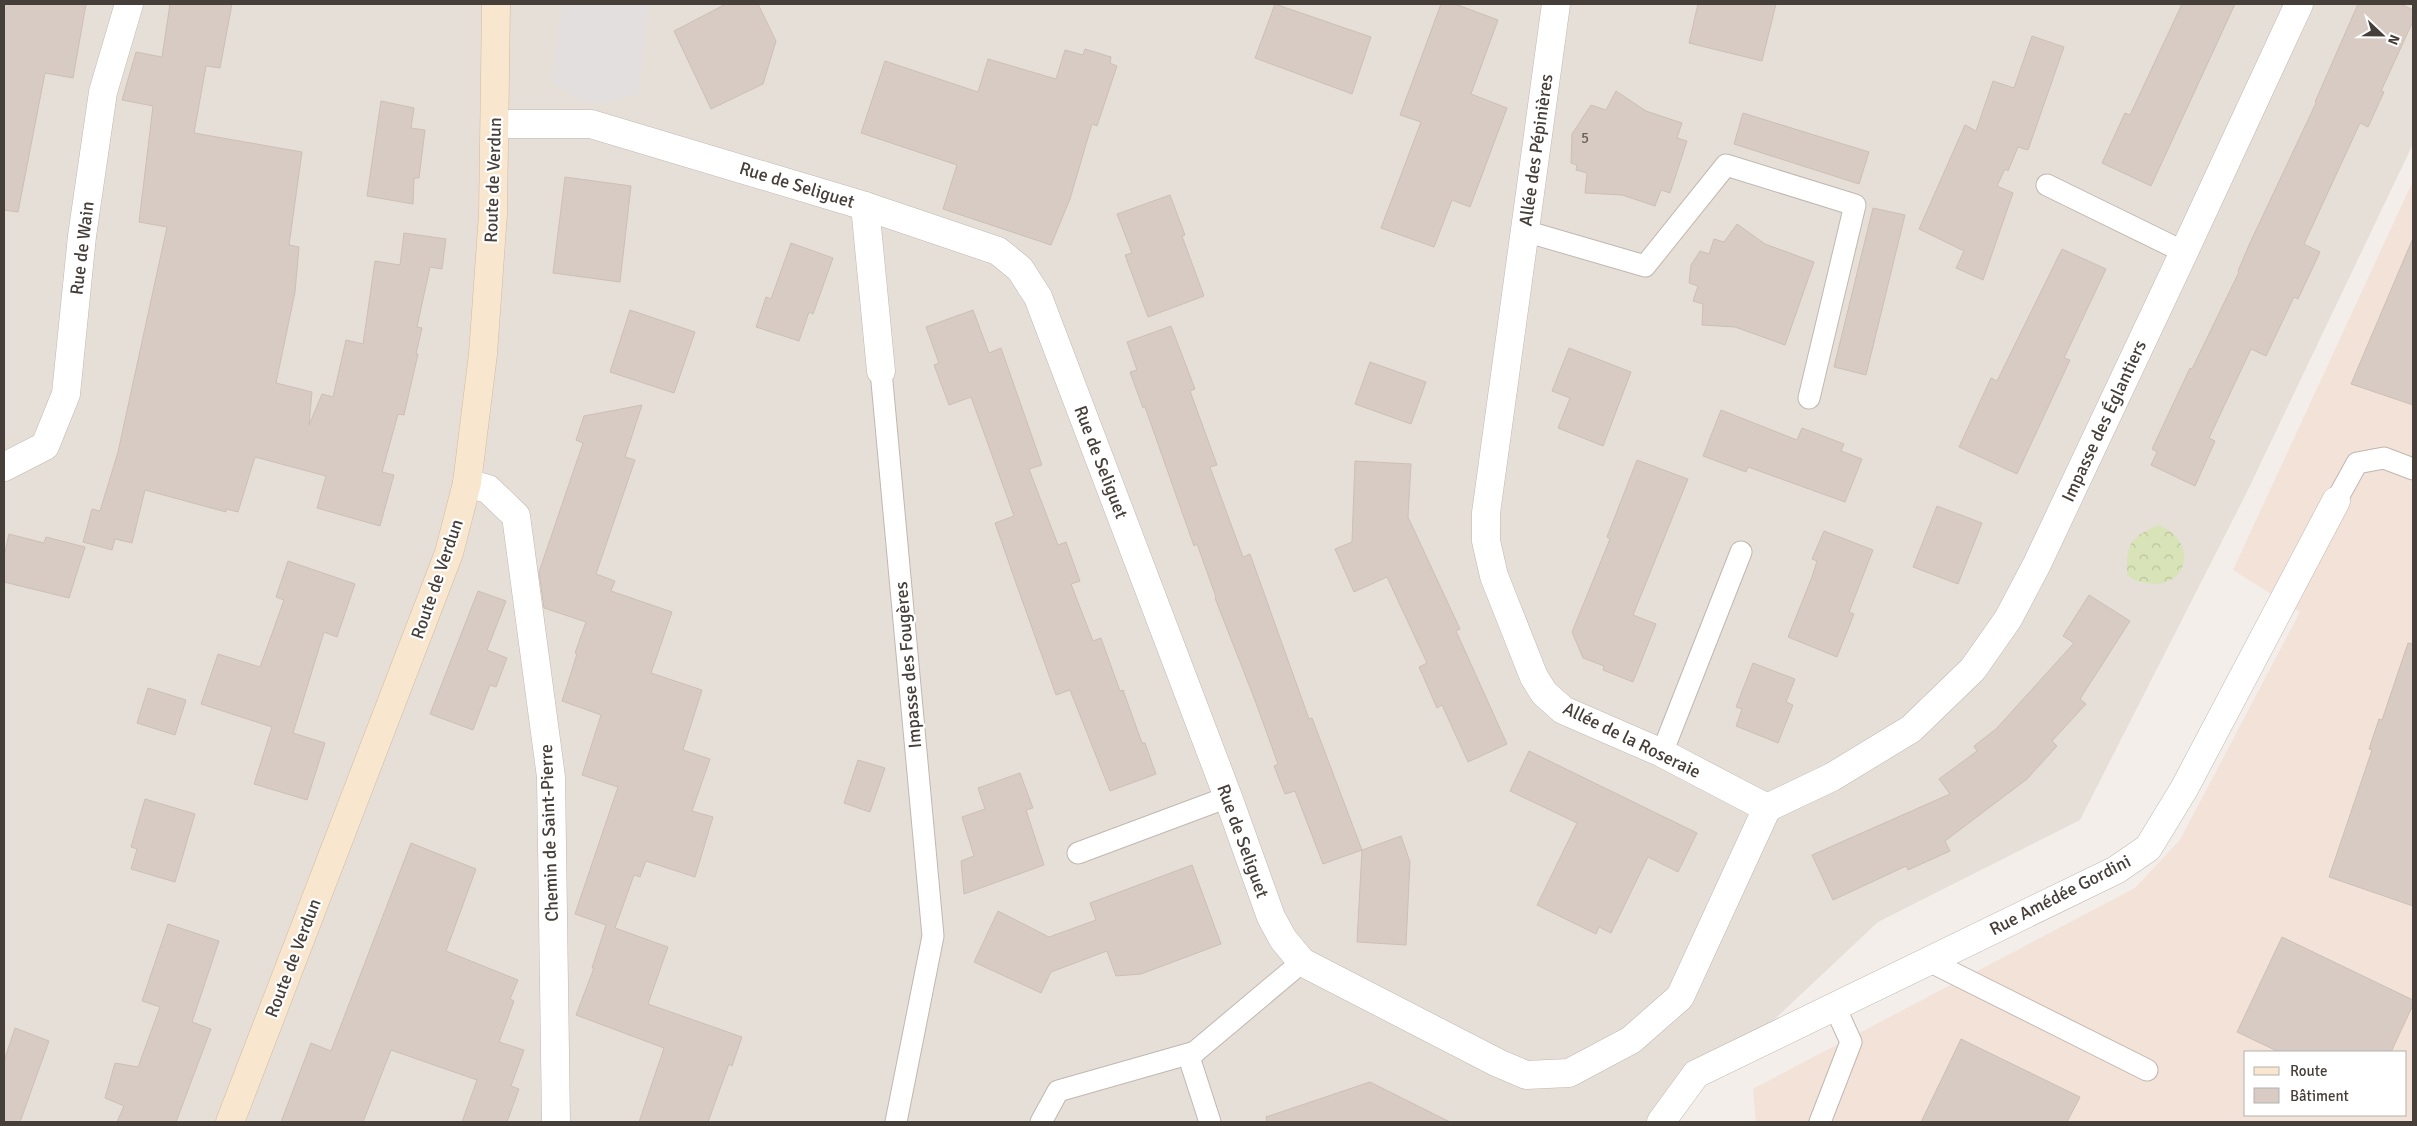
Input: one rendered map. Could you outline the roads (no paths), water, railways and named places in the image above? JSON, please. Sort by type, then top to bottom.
[{"type":"main road","name":"Route de Verdun","points":[[230,1122],[449,553],[468,483],[484,344],[493,214],[496,4]]},
{"type":"street","name":"Rue de Wain","points":[[4,467],[45,446],[66,394],[82,236],[103,92],[129,4]]},
{"type":"street","name":"Allée des Pépinières","points":[[1515,296],[1556,4]]},
{"type":"street","name":"Impasse des Églantiers","points":[[1767,808],[1832,776],[1910,729],[1973,669],[2008,619],[2037,564],[2299,4]]},
{"type":"street","name":"Rue de Seliguet","points":[[495,124],[591,124],[865,206],[998,250],[1020,269],[1038,298],[1228,797],[1271,917],[1283,939],[1302,962],[1498,1063],[1526,1075],[1570,1073],[1631,1040],[1680,996],[1767,808]]},
{"type":"street","name":"Impasse des Fougères","points":[[865,206],[881,370]]},
{"type":"street","name":"Allée de la Roseraie","points":[[1515,296],[1486,513],[1486,541],[1494,576],[1534,677],[1544,693],[1563,710],[1662,753],[1767,808]]},
{"type":"street","name":"Chemin de Saint-Pierre","points":[[468,483],[488,489],[516,516],[551,777],[556,1122]]},
{"type":"street","name":"Rue Amédée Gordini","points":[[1661,1122],[1696,1074],[2116,870],[2148,848],[2184,789],[2336,501]]},
{"type":"lane","points":[[1525,231],[1645,266],[1726,165],[1855,205],[1809,398]]},
{"type":"lane","points":[[2047,186],[2184,252]]},
{"type":"lane","name":"Impasse des Fougères","points":[[881,370],[933,936],[896,1122]]},
{"type":"lane","points":[[2336,501],[2357,463],[2384,458],[2413,469]]},
{"type":"lane","points":[[1662,753],[1741,552]]},
{"type":"lane","points":[[1078,853],[1228,797]]},
{"type":"lane","points":[[1929,961],[2147,1070]]},
{"type":"lane","points":[[1210,1122],[1189,1057],[1302,962]]},
{"type":"lane","points":[[1820,1122],[1851,1042],[1835,1007]]},
{"type":"lane","points":[[1041,1122],[1058,1091],[1195,1052]]}]
